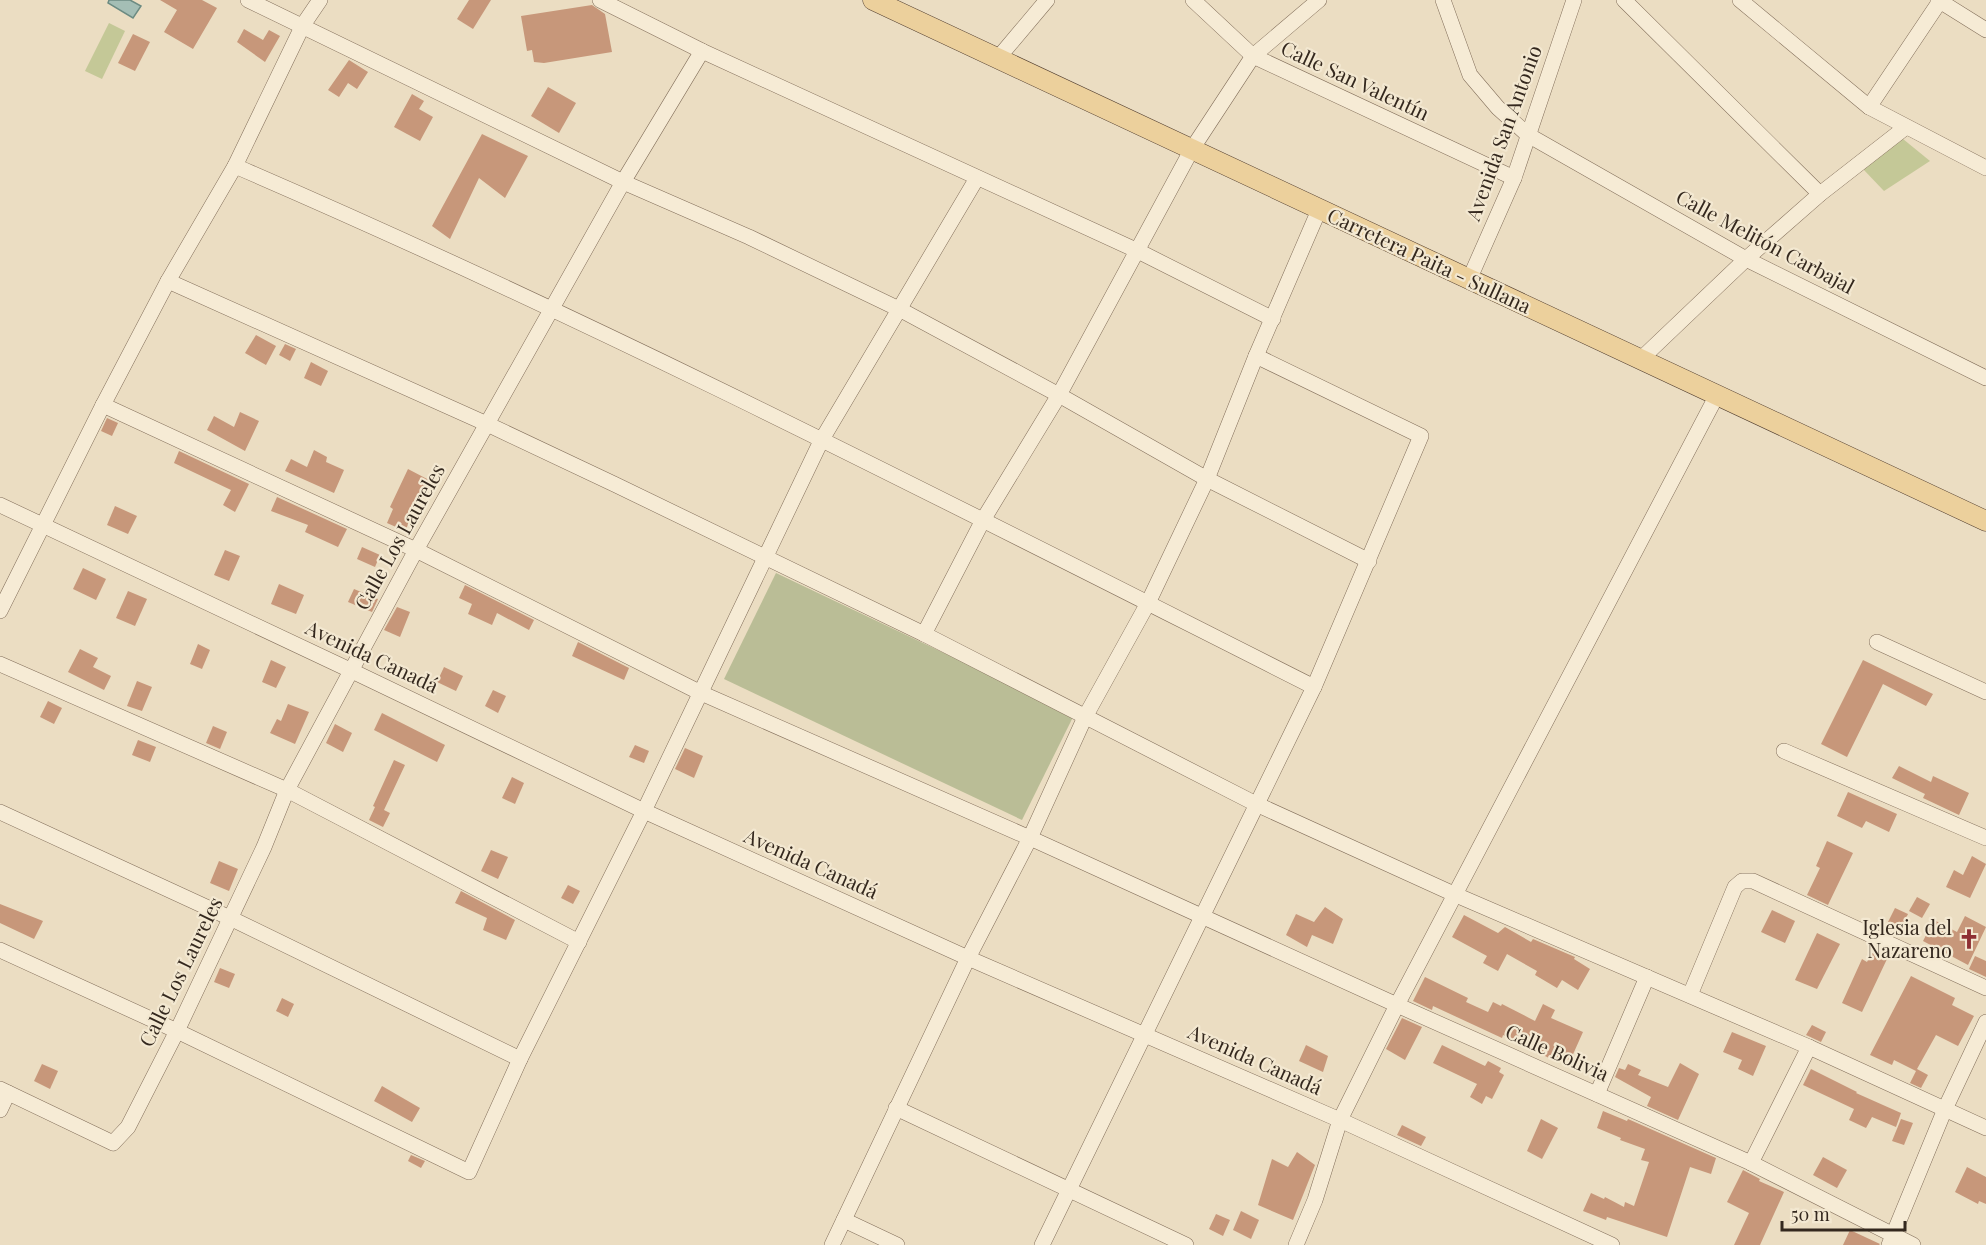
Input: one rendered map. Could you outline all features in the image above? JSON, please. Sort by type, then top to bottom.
[{"type":"main road","name":"Carretera Paita - Sullana","points":[[879,1],[1319,210],[1986,521]]},
{"type":"street","points":[[248,0],[623,182],[749,237],[901,310],[1059,395],[1207,479],[1369,561]]},
{"type":"street","points":[[0,611],[103,405],[168,281],[235,166],[303,26],[320,0]]},
{"type":"street","points":[[600,0],[702,51],[1138,251],[1273,319]]},
{"type":"street","points":[[999,57],[1047,0]]},
{"type":"street","name":"Calle San Valentín","points":[[1193,0],[1253,56],[1514,178]]},
{"type":"street","name":"Calle Melitón Carbajal","points":[[1443,0],[1470,75],[1498,108],[1528,135],[1746,259],[1986,378]]},
{"type":"street","name":"Avenida San Antonio","points":[[1470,280],[1514,178],[1574,0]]},
{"type":"street","points":[[1624,0],[1820,194]]},
{"type":"street","points":[[1740,0],[1869,107],[1986,168]]},
{"type":"street","points":[[1869,107],[1939,1],[1986,30]]},
{"type":"street","points":[[924,634],[983,520],[1059,395],[1192,149],[1253,56],[1309,3]]},
{"type":"street","name":"Calle Los Laureles","points":[[4,1091],[112,1143],[128,1127],[177,1031],[264,847],[287,790],[416,550],[623,182],[702,51]]},
{"type":"street","points":[[1641,359],[1746,259],[1820,194],[1906,127]]},
{"type":"street","points":[[235,166],[381,229],[552,309],[983,520],[1314,687]]},
{"type":"street","points":[[0,950],[177,1031],[469,1172],[520,1059],[644,811],[822,441],[977,178]]},
{"type":"street","points":[[832,1245],[968,958],[1030,838],[1085,717],[1148,603],[1207,479],[1256,356],[1319,210]]},
{"type":"street","points":[[168,281],[487,424],[924,634],[1256,804],[1456,895],[1809,1047],[1986,1128]]},
{"type":"street","points":[[1042,1245],[1314,687],[1421,436],[1256,356]]},
{"type":"street","points":[[1296,1245],[1315,1200],[1340,1120],[1397,1005],[1717,395]]},
{"type":"street","name":"Calle Bolivia","points":[[103,405],[416,550],[701,693],[1030,838],[1751,1163],[1891,1240],[1913,1245]]},
{"type":"street","name":"Avenida Canadá","points":[[0,505],[352,670],[644,811],[968,958],[1340,1120],[1612,1245]]},
{"type":"street","points":[[1877,642],[1985,690]]},
{"type":"street","points":[[0,664],[287,790],[579,942]]},
{"type":"street","points":[[1784,751],[1986,838]]},
{"type":"street","points":[[0,812],[230,918],[520,1059]]},
{"type":"street","points":[[1690,996],[1735,887],[1742,881],[1753,881],[1986,988]]},
{"type":"street","points":[[1597,1094],[1647,977]]},
{"type":"street","points":[[1891,1240],[1945,1109],[1986,1022]]},
{"type":"street","points":[[1751,1163],[1809,1047]]},
{"type":"street","points":[[0,1110],[4,1091]]},
{"type":"street","points":[[896,1108],[1186,1245]]},
{"type":"street","points":[[844,1220],[897,1245]]},
{"type":"green space","points":[[109,23],[125,31],[102,79],[85,71]]},
{"type":"green space","points":[[1903,139],[1930,161],[1884,191],[1863,169]]},
{"type":"green space","points":[[776,573],[1074,715],[1022,820],[724,679]]},
{"type":"water","points":[[109,0],[130,0],[141,6],[133,18],[108,3]]},
{"type":"building","points":[[160,0],[202,0],[217,8],[193,49],[164,32],[177,10]]},
{"type":"building","points":[[469,0],[491,0],[473,29],[457,19]]},
{"type":"building","points":[[592,5],[605,14],[612,52],[544,63],[534,62],[532,50],[527,51],[521,16]]},
{"type":"building","points":[[244,29],[263,40],[269,30],[280,36],[265,62],[237,42]]},
{"type":"building","points":[[133,34],[150,42],[135,71],[118,63]]},
{"type":"building","points":[[349,60],[368,72],[357,89],[348,83],[339,97],[328,90]]},
{"type":"building","points":[[548,87],[576,103],[559,133],[531,116]]},
{"type":"building","points":[[412,94],[424,101],[419,109],[433,117],[420,141],[394,127]]},
{"type":"building","points":[[482,134],[528,156],[505,198],[479,178],[450,239],[432,226]]},
{"type":"building","points":[[256,335],[276,346],[266,365],[245,353]]},
{"type":"building","points":[[285,344],[296,349],[290,361],[279,355]]},
{"type":"building","points":[[311,362],[328,371],[321,386],[304,378]]},
{"type":"building","points":[[240,412],[259,421],[245,451],[207,430],[214,416],[234,427]]},
{"type":"building","points":[[107,418],[118,423],[112,436],[101,431]]},
{"type":"building","points":[[314,450],[327,457],[326,462],[344,470],[334,493],[285,471],[291,459],[307,467]]},
{"type":"building","points":[[179,451],[249,484],[235,512],[223,505],[231,490],[174,463]]},
{"type":"building","points":[[408,469],[429,480],[405,531],[387,523],[393,509],[390,507]]},
{"type":"building","points":[[277,497],[347,529],[338,547],[305,532],[308,525],[271,511]]},
{"type":"building","points":[[115,506],[137,516],[128,534],[107,525]]},
{"type":"building","points":[[362,547],[380,555],[375,567],[357,559]]},
{"type":"building","points":[[225,550],[240,556],[229,581],[214,575]]},
{"type":"building","points":[[83,568],[106,579],[96,600],[73,589]]},
{"type":"building","points":[[279,584],[304,595],[296,614],[271,604]]},
{"type":"building","points":[[465,585],[534,620],[529,630],[497,613],[492,625],[468,614],[472,604],[459,598]]},
{"type":"building","points":[[354,589],[378,599],[372,612],[348,602]]},
{"type":"building","points":[[128,591],[147,599],[135,626],[116,618]]},
{"type":"building","points":[[397,607],[410,612],[400,637],[384,630]]},
{"type":"building","points":[[578,642],[629,668],[624,680],[572,656]]},
{"type":"building","points":[[198,644],[210,650],[202,669],[190,664]]},
{"type":"building","points":[[80,649],[98,658],[93,667],[111,676],[104,690],[68,672]]},
{"type":"building","points":[[271,660],[286,667],[276,688],[262,682]]},
{"type":"building","points":[[1863,660],[1933,694],[1926,706],[1883,684],[1847,757],[1821,744]]},
{"type":"building","points":[[444,667],[463,676],[456,691],[437,682]]},
{"type":"building","points":[[137,681],[152,687],[142,711],[127,706]]},
{"type":"building","points":[[493,690],[506,696],[498,713],[485,706]]},
{"type":"building","points":[[48,701],[62,708],[54,724],[40,717]]},
{"type":"building","points":[[288,704],[309,712],[295,744],[270,733],[277,719],[281,721]]},
{"type":"building","points":[[382,713],[445,745],[437,762],[374,730]]},
{"type":"building","points":[[335,724],[352,733],[343,752],[326,743]]},
{"type":"building","points":[[213,726],[227,732],[220,749],[206,743]]},
{"type":"building","points":[[138,740],[156,747],[150,762],[132,755]]},
{"type":"building","points":[[635,745],[649,751],[644,763],[629,757]]},
{"type":"building","points":[[685,748],[703,756],[694,778],[675,769]]},
{"type":"building","points":[[394,760],[405,765],[384,810],[390,813],[383,827],[369,820]]},
{"type":"building","points":[[1899,766],[1931,782],[1933,776],[1969,793],[1959,815],[1923,798],[1925,794],[1892,778]]},
{"type":"building","points":[[512,777],[524,783],[515,804],[502,798]]},
{"type":"building","points":[[1848,792],[1897,814],[1889,832],[1866,821],[1862,828],[1837,816]]},
{"type":"building","points":[[1827,841],[1853,853],[1828,905],[1807,895],[1820,868],[1816,866]]},
{"type":"building","points":[[491,850],[508,857],[498,879],[481,871]]},
{"type":"building","points":[[1972,856],[1986,864],[1970,898],[1946,887],[1954,870],[1963,875]]},
{"type":"building","points":[[219,861],[238,869],[229,891],[210,883]]},
{"type":"building","points":[[568,885],[580,891],[573,904],[561,898]]},
{"type":"building","points":[[461,891],[515,920],[506,940],[483,930],[487,918],[455,903]]},
{"type":"building","points":[[1917,897],[1930,904],[1922,918],[1909,911]]},
{"type":"building","points":[[0,904],[43,921],[34,939],[0,923]]},
{"type":"building","points":[[1325,907],[1343,919],[1333,944],[1312,935],[1307,947],[1286,935],[1296,914],[1314,922]]},
{"type":"building","points":[[1895,908],[1908,914],[1901,928],[1888,922]]},
{"type":"building","points":[[1772,910],[1795,921],[1785,943],[1761,932]]},
{"type":"building","points":[[1464,915],[1498,933],[1505,927],[1531,942],[1533,939],[1575,957],[1574,959],[1590,969],[1578,990],[1562,980],[1557,988],[1535,975],[1537,971],[1507,954],[1498,971],[1483,963],[1487,956],[1452,937]]},
{"type":"building","points":[[1965,916],[1986,927],[1968,965],[1923,941],[1934,920],[1957,932]]},
{"type":"building","points":[[1817,933],[1840,944],[1817,989],[1795,980]]},
{"type":"building","points":[[1872,952],[1887,959],[1862,1012],[1842,1003],[1862,959],[1867,962]]},
{"type":"building","points":[[1975,956],[1986,961],[1986,977],[1969,969]]},
{"type":"building","points":[[220,968],[235,974],[229,988],[214,982]]},
{"type":"building","points":[[1911,976],[1955,998],[1952,1005],[1974,1016],[1958,1046],[1936,1035],[1917,1069],[1928,1075],[1921,1088],[1910,1083],[1916,1071],[1894,1060],[1892,1065],[1870,1055]]},
{"type":"building","points":[[1425,977],[1468,998],[1466,1002],[1488,1012],[1493,1002],[1501,1006],[1502,1004],[1535,1021],[1543,1004],[1555,1010],[1551,1018],[1583,1032],[1570,1061],[1560,1056],[1557,1062],[1503,1035],[1502,1038],[1433,1006],[1432,1010],[1413,1001]]},
{"type":"building","points":[[282,998],[294,1004],[288,1017],[276,1011]]},
{"type":"building","points":[[1402,1018],[1422,1027],[1405,1060],[1386,1049]]},
{"type":"building","points":[[1812,1025],[1826,1032],[1821,1042],[1806,1035]]},
{"type":"building","points":[[1732,1032],[1766,1046],[1753,1076],[1738,1069],[1742,1060],[1723,1052]]},
{"type":"building","points":[[1306,1045],[1328,1056],[1323,1072],[1299,1061]]},
{"type":"building","points":[[1442,1045],[1485,1066],[1488,1061],[1501,1068],[1499,1072],[1504,1075],[1492,1099],[1486,1096],[1482,1104],[1470,1097],[1477,1084],[1433,1063]]},
{"type":"building","points":[[1680,1063],[1699,1074],[1678,1120],[1647,1106],[1651,1097],[1615,1077],[1619,1068],[1625,1070],[1628,1064],[1641,1070],[1638,1075],[1668,1087]]},
{"type":"building","points":[[42,1064],[58,1071],[50,1089],[34,1081]]},
{"type":"building","points":[[1811,1069],[1901,1113],[1896,1127],[1872,1117],[1866,1128],[1849,1120],[1854,1109],[1803,1085]]},
{"type":"building","points":[[382,1086],[420,1108],[412,1122],[374,1101]]},
{"type":"building","points":[[1603,1111],[1627,1121],[1628,1119],[1716,1158],[1711,1174],[1690,1167],[1667,1237],[1583,1211],[1591,1193],[1624,1207],[1625,1202],[1634,1206],[1649,1162],[1641,1160],[1645,1149],[1597,1128]]},
{"type":"building","points":[[1541,1119],[1558,1128],[1542,1159],[1527,1151]]},
{"type":"building","points":[[1901,1119],[1913,1123],[1904,1145],[1892,1141]]},
{"type":"building","points":[[1402,1125],[1426,1137],[1421,1146],[1397,1135]]},
{"type":"building","points":[[1297,1152],[1315,1165],[1293,1220],[1258,1205],[1272,1159],[1288,1167]]},
{"type":"building","points":[[411,1155],[425,1161],[421,1168],[408,1161]]},
{"type":"building","points":[[1823,1157],[1847,1170],[1837,1188],[1813,1175]]},
{"type":"building","points":[[1967,1167],[1986,1177],[1986,1204],[1979,1201],[1978,1204],[1955,1192]]},
{"type":"building","points":[[1743,1170],[1760,1179],[1759,1181],[1784,1192],[1760,1245],[1734,1245],[1749,1213],[1727,1202]]},
{"type":"building","points":[[1241,1211],[1259,1220],[1251,1239],[1233,1230]]},
{"type":"building","points":[[1216,1214],[1230,1220],[1223,1236],[1209,1229]]},
{"type":"building","points":[[1850,1230],[1880,1244],[1843,1245]]},
{"type":"place","name":"Iglesia del Nazareno","points":[[1969,939]]}]
